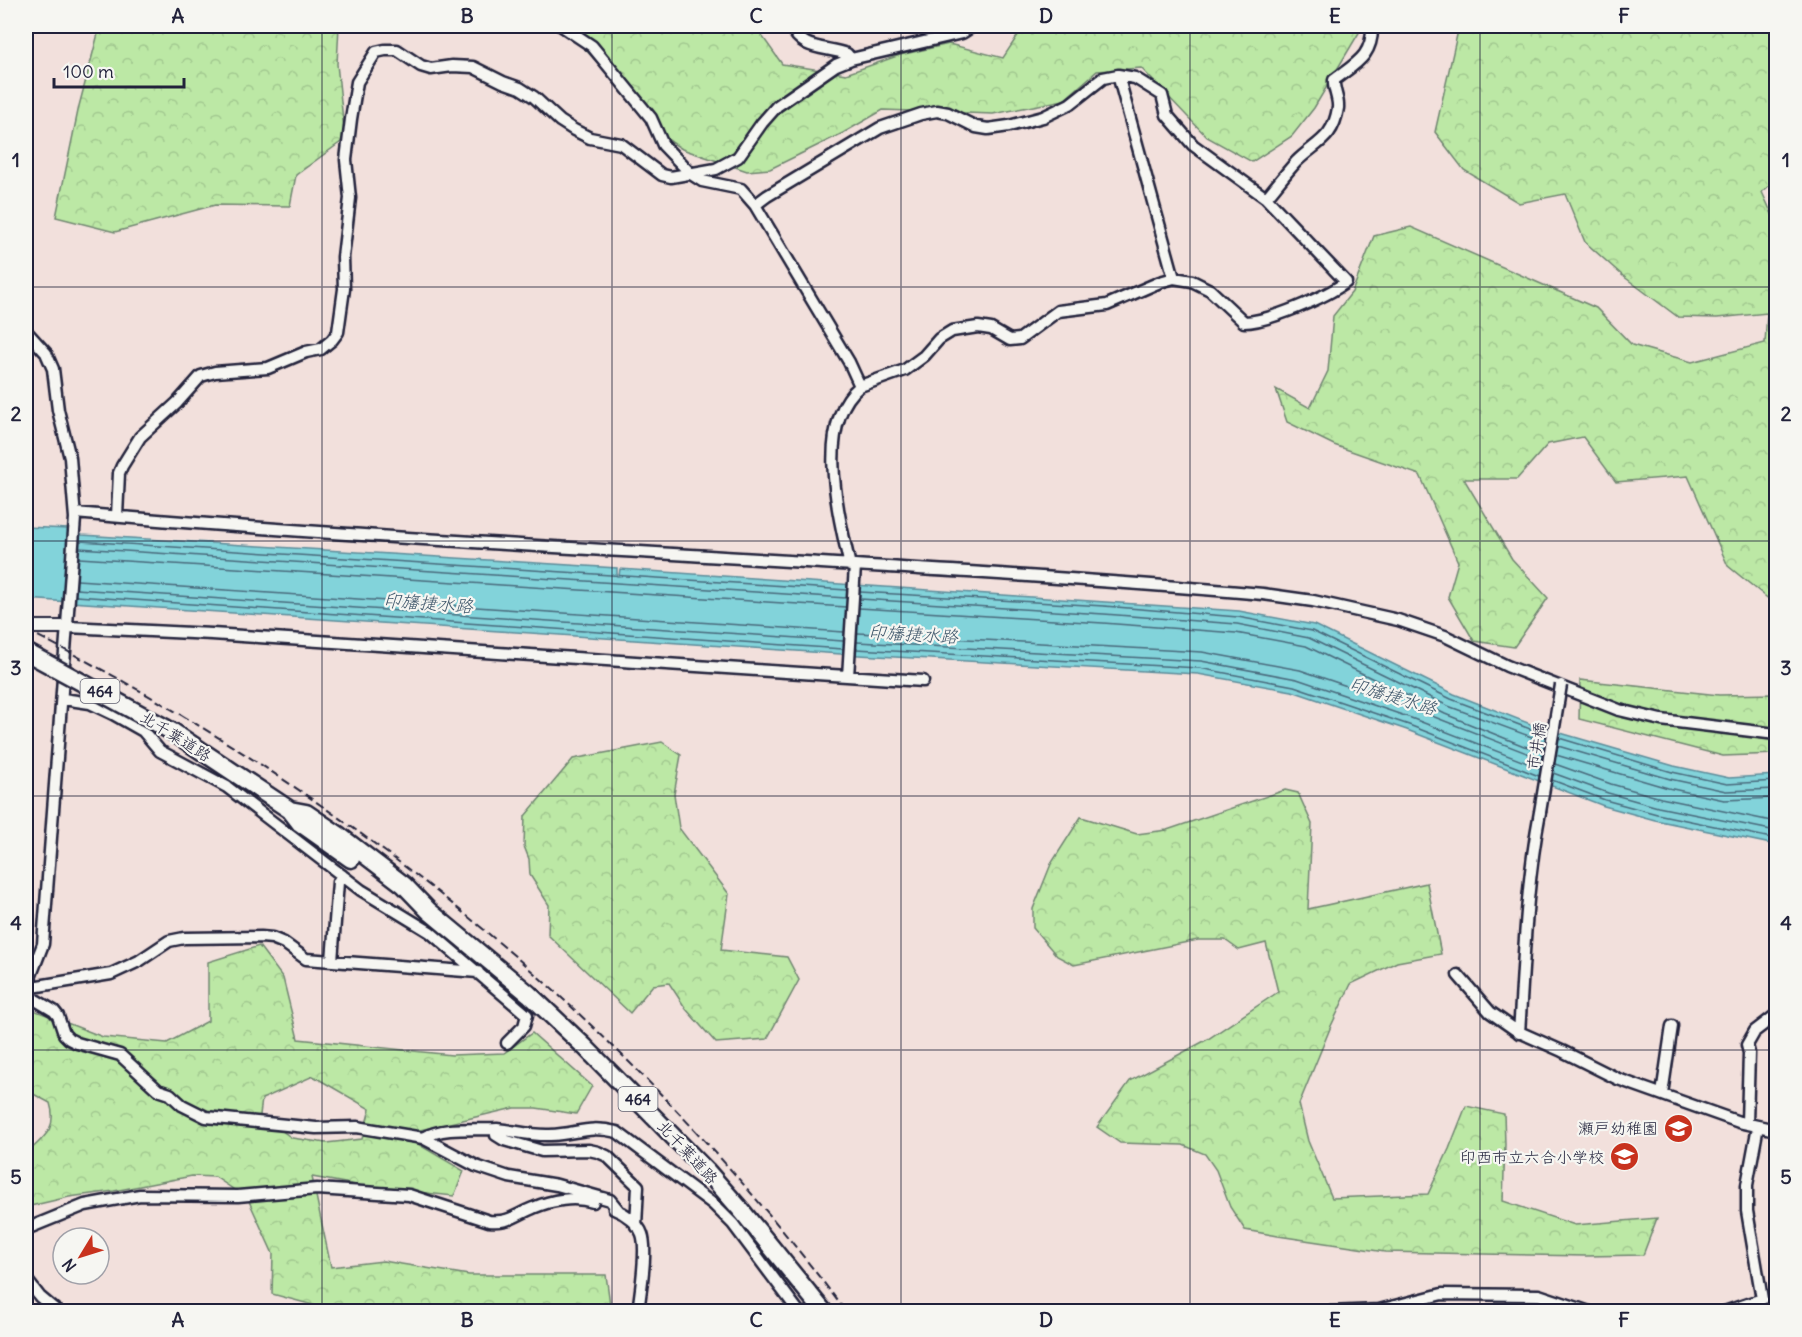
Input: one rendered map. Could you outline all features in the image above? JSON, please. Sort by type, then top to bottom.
[{"type":"highway","name":"北千葉道路","points":[[26,651],[172,732],[290,810],[300,823],[349,856],[398,894],[429,911]]},
{"type":"highway","name":"北千葉道路","points":[[290,810],[306,813],[404,885],[429,911],[529,994],[620,1081],[741,1210],[824,1311]]},
{"type":"street","points":[[562,26],[592,46],[651,118],[663,145],[691,174],[702,181],[741,189],[755,205],[849,362],[860,386]]},
{"type":"street","points":[[791,26],[795,35],[806,44],[837,50],[848,54],[851,59]]},
{"type":"street","points":[[117,516],[119,473],[122,466],[140,437],[177,403],[201,376],[215,372],[268,368],[306,352],[321,349],[338,332],[344,289],[343,257],[350,198],[346,160],[351,119],[357,82],[376,52],[397,51],[421,66],[431,69],[452,66],[473,67],[520,88],[574,130],[591,138],[621,144],[662,175],[671,177],[716,169],[738,157],[777,106],[836,65],[851,59],[962,33],[973,26]]},
{"type":"street","points":[[1266,198],[1298,160],[1326,137],[1332,127],[1338,106],[1333,86],[1334,80],[1364,56],[1372,39],[1372,26]]},
{"type":"street","points":[[755,205],[880,128],[937,111],[948,113],[976,127],[988,129],[1009,126],[1070,104],[1103,78],[1118,75],[1135,78],[1161,95],[1167,115],[1193,145],[1266,198],[1346,282],[1314,299],[1255,322],[1244,322],[1210,290],[1192,281],[1174,278],[1107,305],[1058,311],[1020,339],[1010,340],[991,329],[978,327],[952,332],[939,339],[924,356],[905,370],[860,386],[852,393],[838,420],[834,459],[839,512],[854,578],[848,676]]},
{"type":"street","points":[[1118,75],[1174,278]]},
{"type":"street","points":[[26,331],[46,353],[53,369],[58,410],[70,458],[75,515],[43,944],[26,988]]},
{"type":"street","points":[[75,515],[117,516],[480,544],[1215,590],[1312,601],[1398,620],[1445,636],[1507,666],[1619,710],[1661,720],[1776,734]]},
{"type":"street","points":[[26,627],[224,635],[923,681]]},
{"type":"street","name":"市井橋","points":[[1520,1033],[1533,846],[1561,685]]},
{"type":"street","points":[[63,699],[90,703],[143,731],[160,751],[227,787],[361,890],[430,932],[527,1015],[524,1026],[507,1042]]},
{"type":"street","points":[[332,961],[338,882],[349,856]]},
{"type":"street","points":[[26,988],[111,974],[140,961],[170,941],[184,938],[261,937],[284,943],[306,959],[478,972]]},
{"type":"street","points":[[1458,975],[1490,1012],[1520,1033],[1562,1051],[1610,1076],[1752,1125],[1776,1130]]},
{"type":"street","points":[[26,988],[34,999],[54,1011],[64,1034],[69,1039],[120,1055],[158,1090],[170,1094],[183,1106],[206,1117],[304,1127],[357,1127],[423,1138],[476,1166],[509,1177],[557,1185],[610,1200],[628,1216],[642,1234],[638,1311]]},
{"type":"street","points":[[1724,1311],[1762,1299],[1747,1211],[1752,1125],[1747,1045],[1755,1031],[1776,1015]]},
{"type":"street","points":[[1662,1094],[1672,1026]]},
{"type":"street","points":[[423,1138],[429,1134],[447,1131],[497,1129],[544,1135],[588,1128],[602,1128],[617,1132],[713,1204],[733,1224],[799,1311]]},
{"type":"street","points":[[497,1129],[496,1135],[542,1151],[589,1150],[607,1156],[638,1186],[636,1226]]},
{"type":"street","points":[[26,1229],[85,1205],[140,1195],[160,1194],[238,1196],[317,1189],[409,1195],[489,1221],[502,1222],[544,1204],[570,1200],[583,1199],[619,1210]]},
{"type":"street","points":[[26,1279],[40,1297],[57,1311]]},
{"type":"street","points":[[1328,1311],[1379,1310],[1442,1294],[1539,1295],[1590,1311]]},
{"type":"green space","points":[[100,26],[339,26],[337,64],[345,139],[296,175],[290,206],[215,205],[115,232],[56,217],[79,106]]},
{"type":"green space","points":[[564,26],[755,26],[782,64],[846,74],[900,55],[949,44],[1003,58],[1024,26],[1363,26],[1314,108],[1292,136],[1252,162],[1207,137],[1141,68],[1097,71],[1064,100],[993,114],[883,110],[843,133],[770,169],[747,171],[682,149],[653,130]]},
{"type":"green space","points":[[1459,26],[1776,26],[1776,180],[1762,192],[1776,223],[1776,605],[1728,566],[1688,476],[1616,482],[1583,437],[1548,444],[1517,479],[1464,479],[1512,559],[1548,598],[1514,647],[1474,641],[1448,597],[1458,562],[1420,475],[1334,445],[1287,422],[1276,389],[1310,408],[1328,371],[1333,316],[1352,292],[1374,236],[1411,227],[1596,308],[1632,345],[1692,362],[1765,343],[1767,313],[1717,318],[1678,317],[1623,276],[1585,242],[1565,194],[1519,203],[1464,170],[1435,132]]},
{"type":"green space","points":[[1580,680],[1719,695],[1776,694],[1776,754],[1723,756],[1579,719]]},
{"type":"green space","points":[[662,742],[681,755],[674,794],[679,828],[729,894],[721,950],[787,957],[799,980],[767,1039],[716,1043],[686,1009],[669,983],[653,985],[630,1013],[548,935],[549,905],[530,875],[529,859],[524,846],[525,816],[573,759]]},
{"type":"green space","points":[[1285,790],[1298,793],[1312,824],[1308,909],[1427,883],[1441,954],[1397,962],[1351,984],[1331,1026],[1299,1104],[1308,1141],[1332,1198],[1428,1194],[1466,1106],[1504,1114],[1503,1201],[1575,1225],[1657,1218],[1643,1255],[1385,1252],[1245,1230],[1230,1207],[1216,1170],[1205,1154],[1183,1145],[1120,1143],[1097,1127],[1130,1081],[1208,1039],[1278,992],[1266,943],[1239,950],[1225,940],[1198,940],[1074,965],[1057,956],[1033,928],[1033,909],[1051,864],[1081,817],[1137,834],[1167,830]]},
{"type":"green space","points":[[259,946],[283,978],[298,1039],[452,1055],[504,1053],[532,1033],[592,1086],[576,1114],[536,1108],[514,1108],[416,1131],[411,1140],[464,1171],[454,1196],[367,1187],[312,1177],[331,1267],[383,1261],[469,1275],[606,1275],[611,1311],[335,1311],[272,1294],[273,1254],[248,1199],[215,1177],[192,1176],[69,1197],[26,1207],[26,1154],[48,1132],[52,1112],[50,1103],[26,1090],[26,1007],[103,1037],[167,1043],[208,1021],[208,962]],"holes":[[[313,1076],[370,1109],[362,1139],[326,1143],[292,1138],[260,1115],[262,1099]]]},
{"type":"water","name":"印旛捷水路","points":[[26,527],[68,529],[82,535],[617,568],[617,576],[619,576],[620,569],[1239,611],[1314,625],[1454,694],[1533,725],[1674,766],[1729,778],[1776,775],[1776,845],[1655,820],[1604,806],[1407,730],[1292,691],[1198,674],[841,654],[26,599]]},
{"type":"railway","points":[[26,630],[144,693],[259,763],[369,840],[476,923],[577,1012],[673,1107],[763,1207],[846,1312]]},
{"type":"place","name":"瀬戸幼稚園","points":[[1679,1128]]},
{"type":"place","name":"印西市立六合小学校","points":[[1625,1157]]}]
